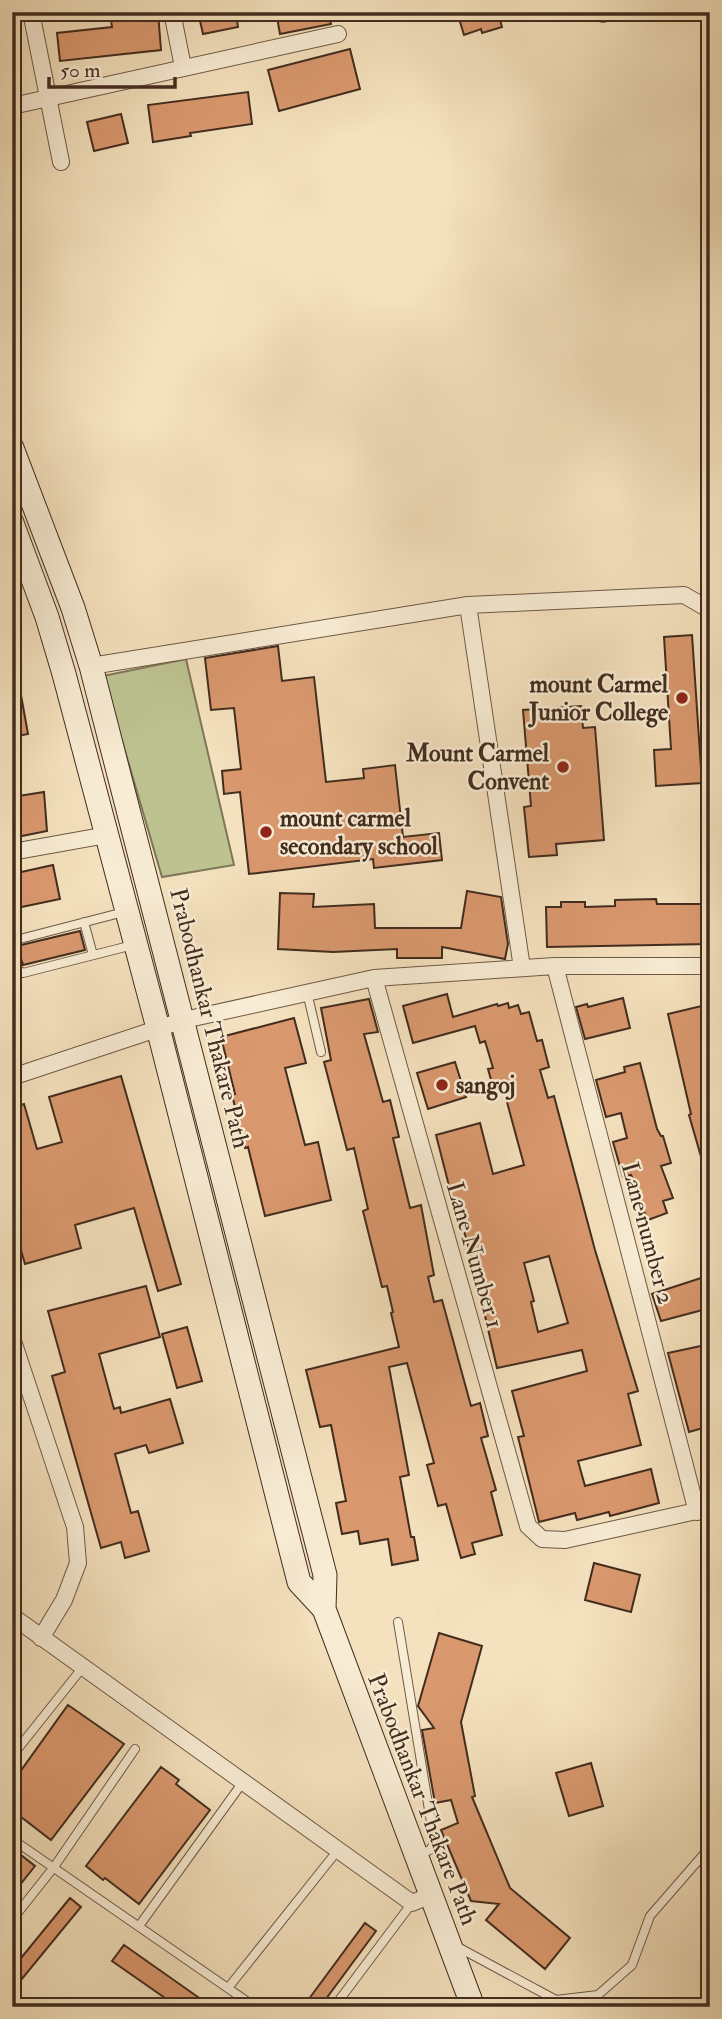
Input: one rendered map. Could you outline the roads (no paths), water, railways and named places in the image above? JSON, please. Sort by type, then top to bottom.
[{"type":"main road","name":"Prabodhankar Thakare Path","points":[[12,448],[73,608],[91,666],[326,1575],[324,1609]]},
{"type":"main road","name":"Prabodhankar Thakare Path","points":[[12,523],[54,640],[107,835],[299,1582],[324,1609],[415,1856],[421,1899],[449,1942],[473,2007]]},
{"type":"street","points":[[31,12],[61,162]]},
{"type":"street","points":[[172,12],[183,67]]},
{"type":"street","points":[[12,106],[338,34]]},
{"type":"street","points":[[91,666],[468,605],[684,595],[710,610]]},
{"type":"street","points":[[468,605],[522,968]]},
{"type":"street","points":[[12,852],[107,835]]},
{"type":"street","points":[[12,1077],[184,1020],[374,978],[555,966],[710,966]]},
{"type":"street","name":"Lane number 2","points":[[555,966],[703,1510]]},
{"type":"street","name":"Lane Number 1","points":[[374,978],[528,1526],[542,1539],[565,1540],[703,1510]]},
{"type":"street","points":[[12,1338],[75,1527],[78,1563],[64,1600],[41,1638]]},
{"type":"street","points":[[12,1616],[338,1850],[421,1899]]},
{"type":"lane","points":[[12,941],[127,911]]},
{"type":"lane","points":[[84,922],[93,955]]},
{"type":"lane","points":[[12,950],[17,969],[23,972],[135,945]]},
{"type":"lane","points":[[307,992],[321,1052]]},
{"type":"lane","points":[[398,1622],[433,1834],[430,1850],[415,1856]]},
{"type":"lane","points":[[12,1756],[83,1667]]},
{"type":"lane","points":[[12,1920],[54,1867],[135,1749]]},
{"type":"lane","points":[[139,1926],[243,1782]]},
{"type":"lane","points":[[12,1839],[256,2007]]},
{"type":"lane","points":[[449,1942],[556,2000],[598,1995],[632,1965],[650,1916],[710,1847]]},
{"type":"lane","points":[[228,1987],[338,1850]]},
{"type":"lane","points":[[334,2007],[421,1899]]},
{"type":"place","name":"mount Carmel Junior College","points":[[682,698]]},
{"type":"place","name":"Mount Carmel Convent","points":[[563,767]]},
{"type":"place","name":"mount carmel secondary school","points":[[266,832]]},
{"type":"place","name":"sangoj","points":[[442,1085]]}]
